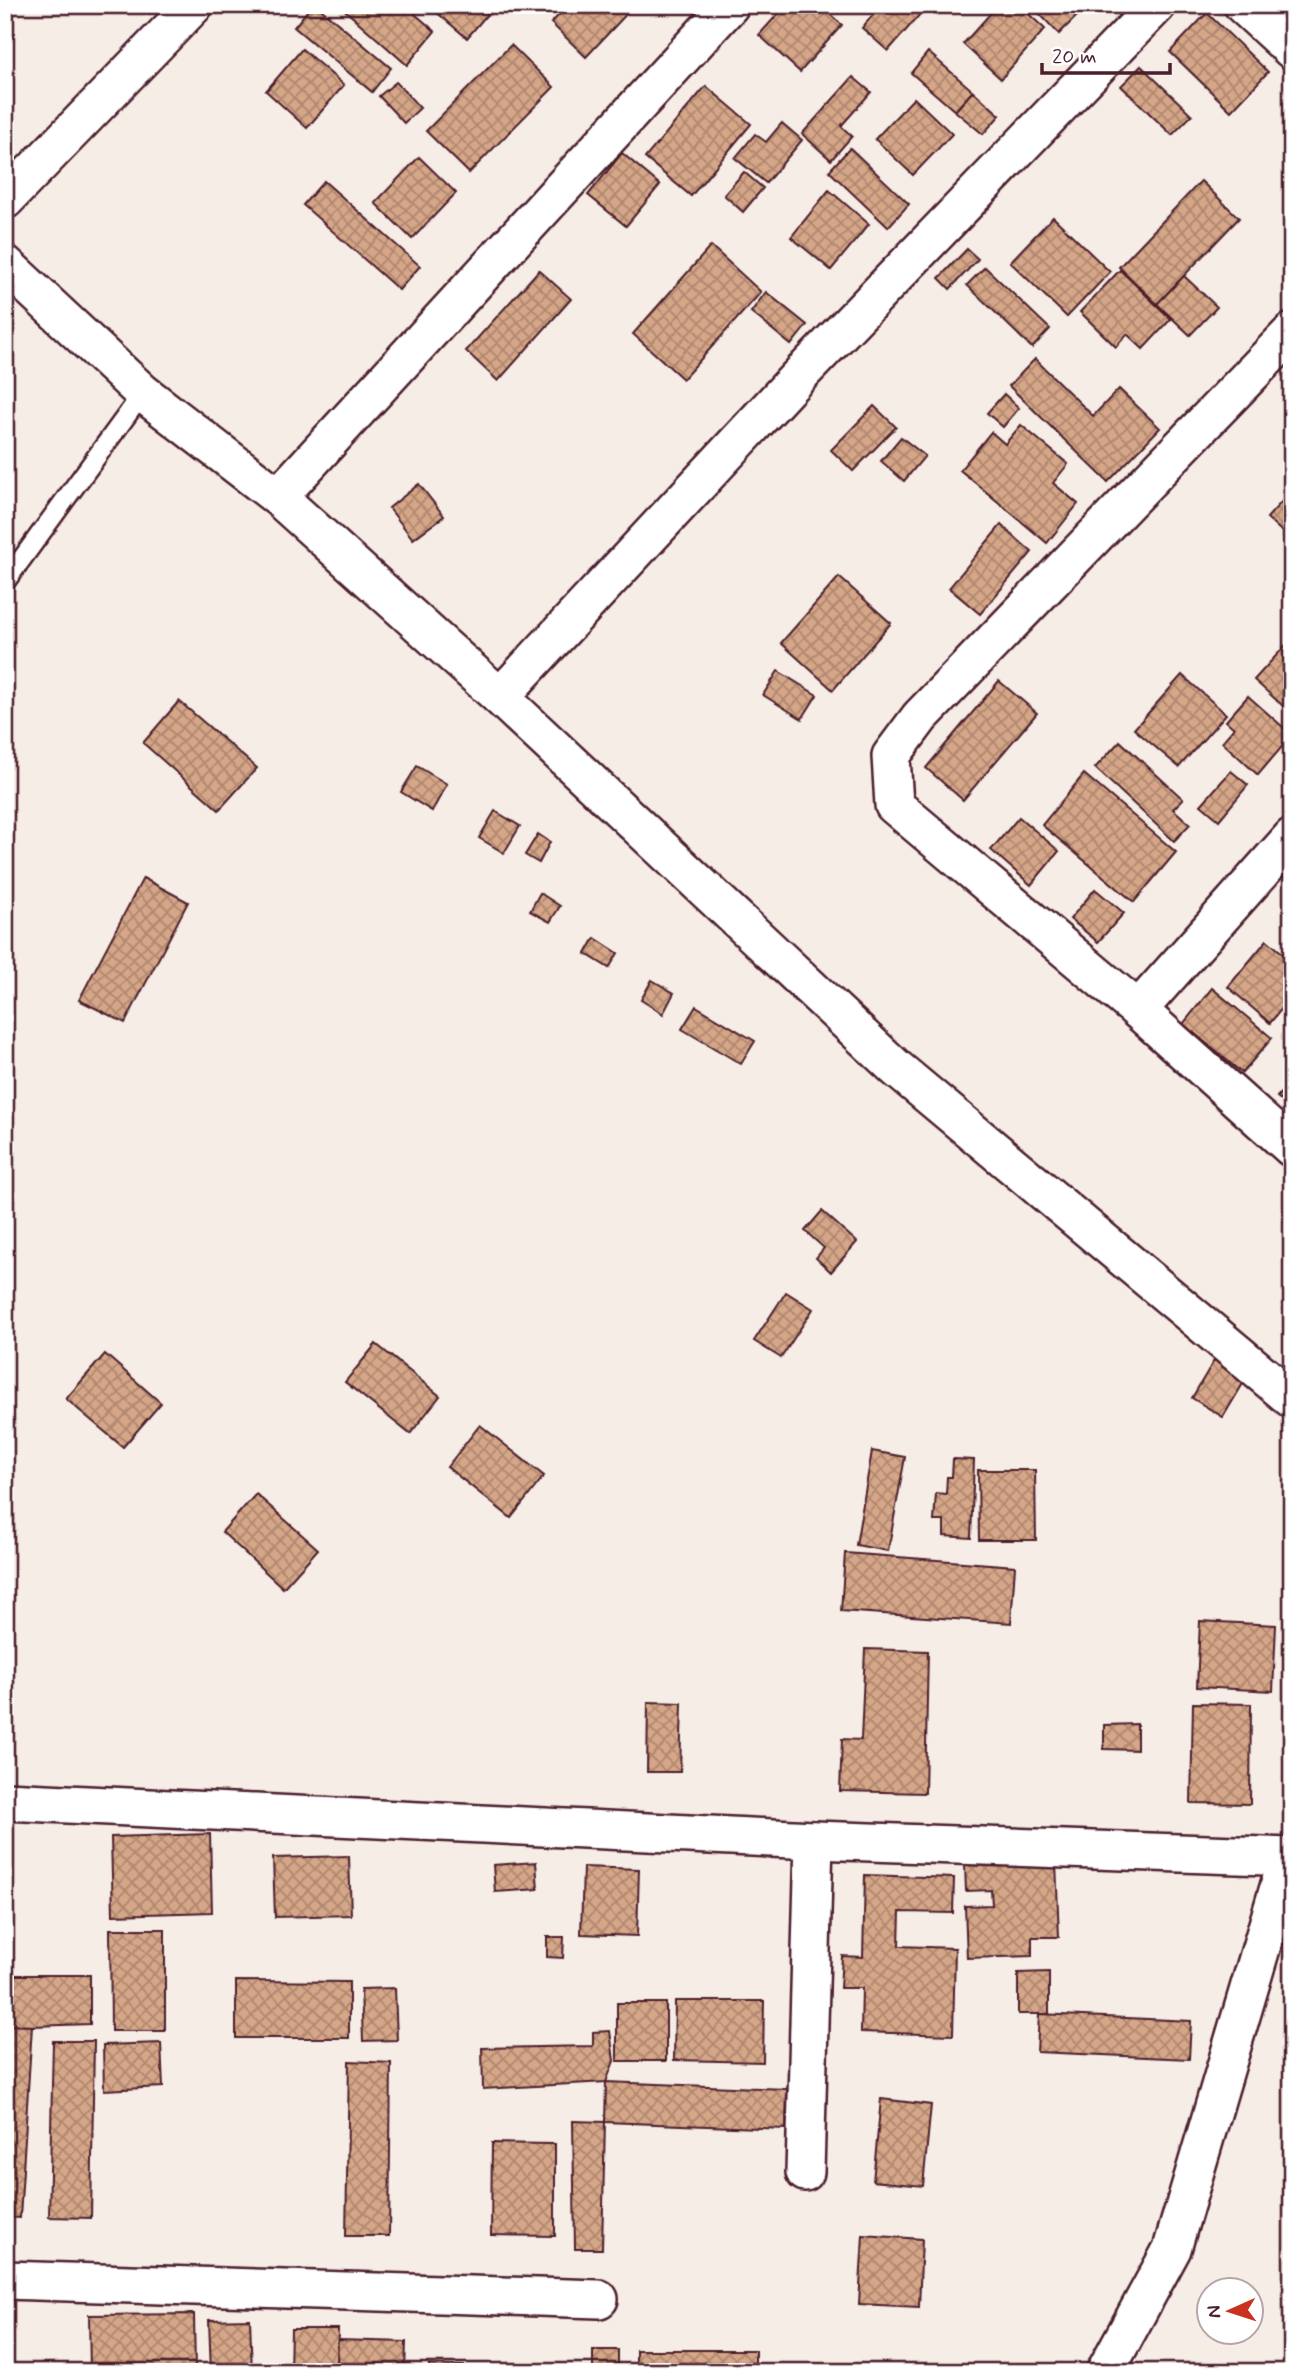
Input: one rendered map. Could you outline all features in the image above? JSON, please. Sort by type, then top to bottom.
[{"type":"street","points":[[5,200],[194,5]]},
{"type":"street","points":[[278,497],[730,5]]},
{"type":"street","points":[[500,697],[805,369],[1157,5]]},
{"type":"street","points":[[1243,5],[1292,50]]},
{"type":"street","points":[[5,264],[143,393],[278,497],[500,697],[896,1068],[1292,1399]]},
{"type":"street","points":[[1292,332],[920,717],[891,756],[894,805],[1138,1010],[1292,1148]]},
{"type":"street","points":[[1138,1010],[1292,837]]},
{"type":"street","points":[[5,1801],[814,1840],[1290,1857],[1172,2249],[1105,2372]]},
{"type":"street","points":[[806,2172],[814,1840]]},
{"type":"street","points":[[5,2280],[599,2298]]},
{"type":"lane","points":[[5,582],[143,393]]},
{"type":"building","points":[[312,5],[316,5],[391,68],[372,92],[294,27]]},
{"type":"building","points":[[339,5],[414,5],[419,9],[415,14],[435,31],[407,65]]},
{"type":"building","points":[[428,5],[495,5],[467,38]]},
{"type":"building","points":[[551,5],[633,7],[586,57],[551,23],[560,14]]},
{"type":"building","points":[[786,5],[820,5],[842,25],[800,72],[759,35]]},
{"type":"building","points":[[881,5],[928,5],[888,51],[862,28]]},
{"type":"building","points":[[998,5],[1019,5],[1045,29],[1001,79],[963,44]]},
{"type":"building","points":[[1031,5],[1088,5],[1059,34]]},
{"type":"building","points":[[1207,13],[1268,72],[1231,111],[1170,52]]},
{"type":"building","points":[[511,45],[554,87],[469,173],[426,131]]},
{"type":"building","points":[[302,49],[344,85],[307,128],[266,91]]},
{"type":"building","points":[[928,52],[973,91],[955,111],[911,73]]},
{"type":"building","points":[[1141,66],[1192,115],[1172,135],[1121,86]]},
{"type":"building","points":[[853,77],[871,92],[841,126],[852,136],[831,160],[802,134]]},
{"type":"building","points":[[396,82],[420,108],[404,123],[379,96]]},
{"type":"building","points":[[706,86],[751,124],[691,196],[645,158]]},
{"type":"building","points":[[973,91],[1000,115],[983,134],[955,111]]},
{"type":"building","points":[[914,98],[952,134],[913,175],[875,139]]},
{"type":"building","points":[[782,123],[802,140],[766,183],[735,158],[755,134],[766,142]]},
{"type":"building","points":[[850,148],[909,204],[888,227],[829,171]]},
{"type":"building","points":[[622,153],[660,185],[626,226],[588,195]]},
{"type":"building","points":[[419,157],[456,193],[412,239],[375,203]]},
{"type":"building","points":[[744,172],[763,188],[743,212],[724,195]]},
{"type":"building","points":[[324,181],[420,266],[399,290],[303,205]]},
{"type":"building","points":[[1201,181],[1239,218],[1157,304],[1119,267]]},
{"type":"building","points":[[829,190],[869,224],[831,270],[791,237]]},
{"type":"building","points":[[1053,217],[1110,272],[1067,317],[1010,262]]},
{"type":"building","points":[[711,246],[761,292],[683,379],[633,334]]},
{"type":"building","points":[[967,249],[978,259],[950,289],[939,278]]},
{"type":"building","points":[[985,267],[1050,329],[1032,348],[967,285]]},
{"type":"building","points":[[539,270],[571,299],[498,381],[466,351]]},
{"type":"building","points":[[1120,270],[1171,319],[1143,349],[1127,334],[1116,347],[1080,312]]},
{"type":"building","points":[[1184,276],[1217,307],[1190,335],[1157,304]]},
{"type":"building","points":[[766,292],[807,325],[791,345],[751,312]]},
{"type":"building","points":[[1035,359],[1093,416],[1119,389],[1160,428],[1108,482],[1009,386]]},
{"type":"building","points":[[1004,394],[1019,408],[1003,427],[987,413]]},
{"type":"building","points":[[874,406],[896,427],[853,471],[831,450]]},
{"type":"building","points":[[1021,425],[1068,464],[1053,483],[1078,504],[1047,543],[960,470],[991,432],[1005,444]]},
{"type":"building","points":[[901,437],[925,456],[904,481],[881,461]]},
{"type":"building","points":[[419,484],[444,516],[413,539],[389,508]]},
{"type":"building","points":[[1292,490],[1292,541],[1267,518]]},
{"type":"building","points":[[1001,525],[1032,552],[980,614],[949,588]]},
{"type":"building","points":[[839,577],[891,623],[833,690],[781,643]]},
{"type":"building","points":[[1292,638],[1292,714],[1254,680]]},
{"type":"building","points":[[778,671],[817,695],[802,719],[763,695]]},
{"type":"building","points":[[1182,675],[1226,714],[1179,767],[1134,729]]},
{"type":"building","points":[[999,681],[1037,713],[963,800],[926,768]]},
{"type":"building","points":[[1248,696],[1292,735],[1258,775],[1222,742],[1234,728],[1226,721]]},
{"type":"building","points":[[179,701],[257,768],[219,810],[143,743]]},
{"type":"building","points":[[1120,741],[1183,799],[1173,809],[1190,824],[1174,841],[1095,768]]},
{"type":"building","points":[[417,766],[447,784],[432,811],[401,792]]},
{"type":"building","points":[[1231,771],[1248,785],[1219,820],[1201,805]]},
{"type":"building","points":[[1084,774],[1176,852],[1134,902],[1042,825]]},
{"type":"building","points":[[495,811],[520,826],[504,853],[479,838]]},
{"type":"building","points":[[1019,817],[1059,851],[1031,885],[991,850]]},
{"type":"building","points":[[538,834],[550,842],[539,863],[525,855]]},
{"type":"building","points":[[143,878],[188,902],[125,1023],[79,1000]]},
{"type":"building","points":[[1095,889],[1124,913],[1098,942],[1070,919]]},
{"type":"building","points":[[540,893],[560,906],[550,922],[530,911]]},
{"type":"building","points":[[595,938],[618,953],[609,968],[586,954]]},
{"type":"building","points":[[1267,940],[1292,961],[1292,996],[1270,1023],[1228,987]]},
{"type":"building","points":[[652,980],[674,993],[663,1014],[641,1000]]},
{"type":"building","points":[[1212,988],[1272,1038],[1242,1073],[1183,1024]]},
{"type":"building","points":[[696,1006],[755,1041],[741,1064],[682,1029]]},
{"type":"building","points":[[1292,1080],[1292,1110],[1277,1097]]},
{"type":"building","points":[[822,1211],[857,1242],[831,1272],[816,1258],[824,1248],[805,1231]]},
{"type":"building","points":[[786,1292],[813,1309],[781,1358],[754,1341]]},
{"type":"building","points":[[376,1344],[440,1396],[410,1434],[345,1382]]},
{"type":"building","points":[[105,1354],[161,1403],[123,1447],[66,1399]]},
{"type":"building","points":[[1216,1357],[1248,1375],[1223,1417],[1192,1398]]},
{"type":"building","points":[[480,1425],[544,1476],[511,1518],[447,1467]]},
{"type":"building","points":[[872,1451],[905,1457],[888,1551],[856,1545]]},
{"type":"building","points":[[953,1459],[974,1460],[971,1538],[944,1536],[944,1521],[934,1521],[936,1493],[946,1494],[947,1477],[952,1477]]},
{"type":"building","points":[[978,1470],[1035,1470],[1036,1540],[979,1540]]},
{"type":"building","points":[[256,1494],[318,1549],[283,1588],[222,1532]]},
{"type":"building","points":[[845,1553],[1015,1566],[1011,1623],[841,1611]]},
{"type":"building","points":[[1200,1621],[1276,1625],[1273,1691],[1197,1687]]},
{"type":"building","points":[[865,1649],[928,1651],[925,1793],[840,1791],[842,1739],[861,1740]]},
{"type":"building","points":[[648,1702],[682,1703],[680,1772],[647,1772]]},
{"type":"building","points":[[1193,1703],[1251,1704],[1250,1804],[1191,1803]]},
{"type":"building","points":[[1137,1724],[1137,1750],[1104,1749],[1104,1725]]},
{"type":"building","points":[[210,1834],[212,1912],[113,1915],[111,1837]]},
{"type":"building","points":[[349,1856],[351,1915],[275,1917],[273,1858]]},
{"type":"building","points":[[1056,1861],[1059,1937],[1032,1937],[1032,1956],[967,1958],[965,1906],[992,1905],[991,1890],[966,1891],[965,1865]]},
{"type":"building","points":[[536,1862],[538,1889],[495,1892],[493,1865]]},
{"type":"building","points":[[583,1867],[639,1869],[637,1936],[581,1934]]},
{"type":"building","points":[[865,1875],[954,1878],[953,1913],[900,1912],[899,1946],[955,1948],[953,2035],[861,2032],[862,1988],[840,1988],[842,1956],[863,1957]]},
{"type":"building","points":[[110,1929],[165,1929],[165,2031],[111,2031]]},
{"type":"building","points":[[547,1937],[564,1937],[563,1958],[547,1957]]},
{"type":"building","points":[[1049,1972],[1049,2014],[1018,2014],[1018,1973]]},
{"type":"building","points":[[5,1975],[90,1975],[90,2024],[5,2025]]},
{"type":"building","points":[[236,1981],[349,1982],[349,2038],[236,2038]]},
{"type":"building","points":[[395,1988],[397,2040],[363,2041],[361,1989]]},
{"type":"building","points":[[675,2001],[764,2001],[763,2062],[674,2060]]},
{"type":"building","points":[[617,2003],[666,2003],[666,2061],[617,2061]]},
{"type":"building","points":[[1039,2014],[1191,2021],[1189,2059],[1037,2052]]},
{"type":"building","points":[[5,2025],[32,2026],[20,2218],[5,2217]]},
{"type":"building","points":[[610,2031],[614,2061],[606,2082],[483,2089],[482,2048],[593,2046],[593,2032]]},
{"type":"building","points":[[53,2041],[94,2041],[91,2218],[49,2217]]},
{"type":"building","points":[[161,2043],[163,2087],[104,2090],[103,2045]]},
{"type":"building","points":[[349,2061],[391,2063],[389,2236],[346,2236]]},
{"type":"building","points":[[606,2082],[787,2089],[786,2129],[605,2122]]},
{"type":"building","points":[[881,2099],[931,2105],[923,2186],[873,2181]]},
{"type":"building","points":[[573,2121],[605,2122],[602,2249],[575,2249]]},
{"type":"building","points":[[492,2143],[555,2144],[555,2236],[491,2235]]},
{"type":"building","points":[[863,2235],[922,2239],[919,2307],[859,2304]]},
{"type":"building","points":[[194,2314],[195,2372],[90,2372],[89,2315]]},
{"type":"building","points":[[250,2319],[252,2372],[211,2372],[209,2320]]},
{"type":"building","points":[[291,2329],[338,2329],[337,2372],[290,2372]]},
{"type":"building","points":[[338,2340],[406,2342],[405,2372],[337,2372]]},
{"type":"building","points":[[593,2350],[618,2350],[618,2372],[593,2372]]},
{"type":"building","points":[[636,2350],[755,2350],[755,2372],[636,2372]]},
{"type":"building","points":[[429,2365],[464,2366],[464,2372],[429,2372]]}]
